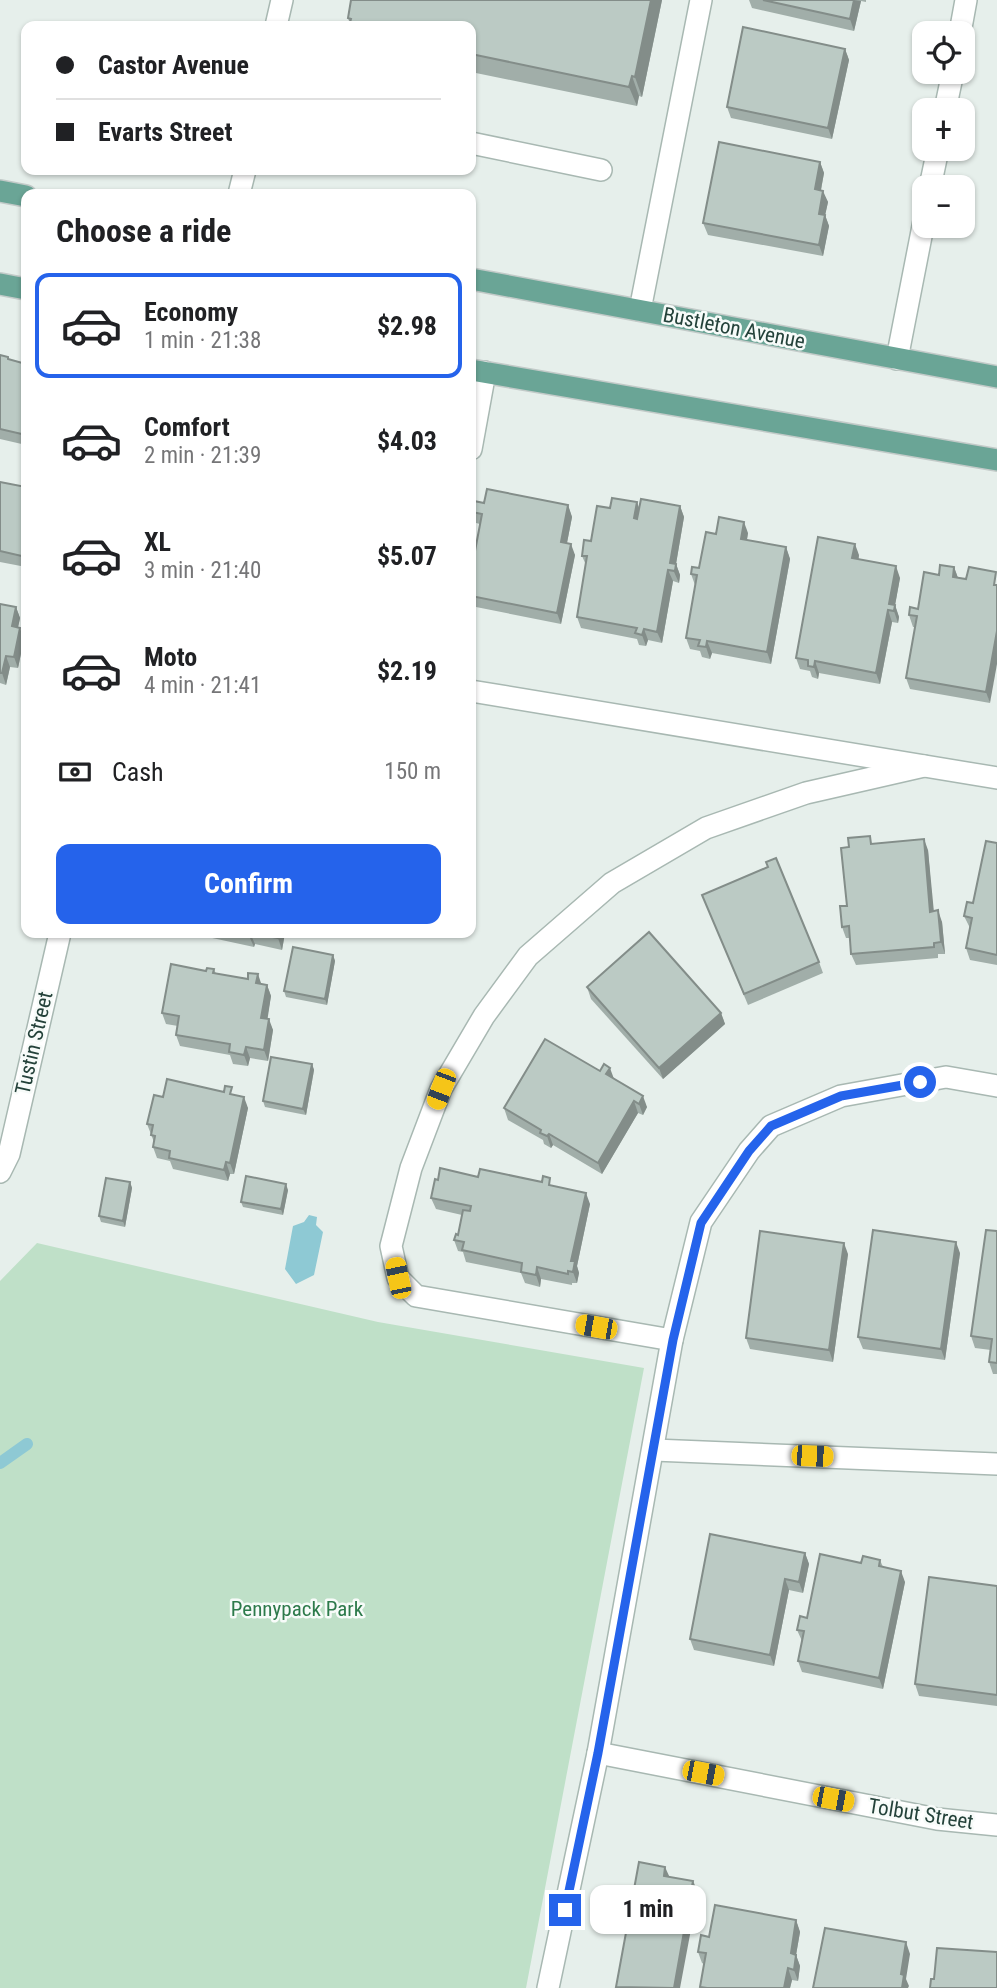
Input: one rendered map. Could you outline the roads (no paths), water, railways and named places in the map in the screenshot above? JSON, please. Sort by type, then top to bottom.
[{"type":"main road","points":[[0,191],[21,195]]},
{"type":"main road","name":"Bustleton Avenue","points":[[476,280],[997,377]]},
{"type":"main road","points":[[0,284],[21,288]]},
{"type":"main road","points":[[478,371],[997,460]]},
{"type":"street","points":[[277,21],[282,0]]},
{"type":"street","points":[[640,310],[701,0]]},
{"type":"street","points":[[962,21],[966,0]]},
{"type":"street","points":[[476,144],[601,170]]},
{"type":"street","points":[[897,359],[921,238]]},
{"type":"street","points":[[476,393],[478,371]]},
{"type":"street","points":[[476,692],[997,778]]},
{"type":"street","points":[[673,1340],[416,1296],[398,1278],[391,1246],[411,1168],[441,1089],[484,1016],[528,956],[612,883],[706,828],[806,793],[924,766]]},
{"type":"street","name":"Tustin Street","points":[[3,1159],[59,938]]},
{"type":"street","points":[[548,1988],[598,1753],[673,1340],[701,1223],[771,1126],[841,1096],[946,1077],[997,1086]]},
{"type":"street","points":[[654,1450],[997,1464]]},
{"type":"street","name":"Tolbut Street","points":[[598,1753],[937,1819],[997,1825]]},
{"type":"water","points":[[309,1215],[317,1217],[316,1225],[323,1232],[314,1275],[296,1284],[285,1269],[293,1226],[304,1222]]},
{"type":"waterway","points":[[0,1463],[27,1444]]},
{"type":"park label","name":"Pennypack Park","points":[[297,1609]]}]
